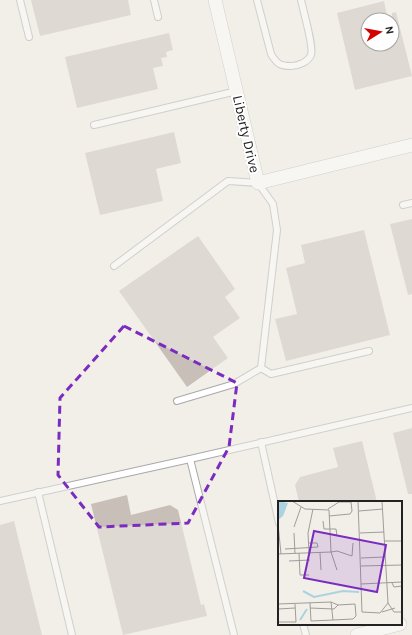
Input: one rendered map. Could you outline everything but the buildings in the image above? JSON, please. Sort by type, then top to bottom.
[{"type":"street","name":"Liberty Drive","points":[[215,0],[258,183],[412,145]]},
{"type":"street","points":[[402,624],[412,621]]},
{"type":"street","points":[[357,635],[397,625]]},
{"type":"lane","points":[[20,0],[28,37]]},
{"type":"lane","points":[[154,0],[158,17]]},
{"type":"lane","points":[[257,0],[272,54],[275,60],[282,66],[297,66],[306,61],[311,54],[311,45],[301,0]]},
{"type":"lane","points":[[94,125],[237,91]]},
{"type":"lane","points":[[114,266],[228,181],[258,183],[273,204],[277,230],[262,368]]},
{"type":"lane","points":[[404,205],[412,203]]},
{"type":"lane","points":[[262,368],[271,374],[369,351]]},
{"type":"lane","points":[[177,401],[234,384],[262,368]]},
{"type":"lane","points":[[0,501],[412,408]]},
{"type":"lane","points":[[261,442],[278,518]]},
{"type":"lane","points":[[190,459],[234,635]]},
{"type":"lane","points":[[38,492],[72,635]]},
{"type":"lane","points":[[303,625],[306,635]]},
{"type":"highlighted area","points":[[124,326],[237,383],[229,447],[188,523],[99,527],[58,475],[60,398]]}]
